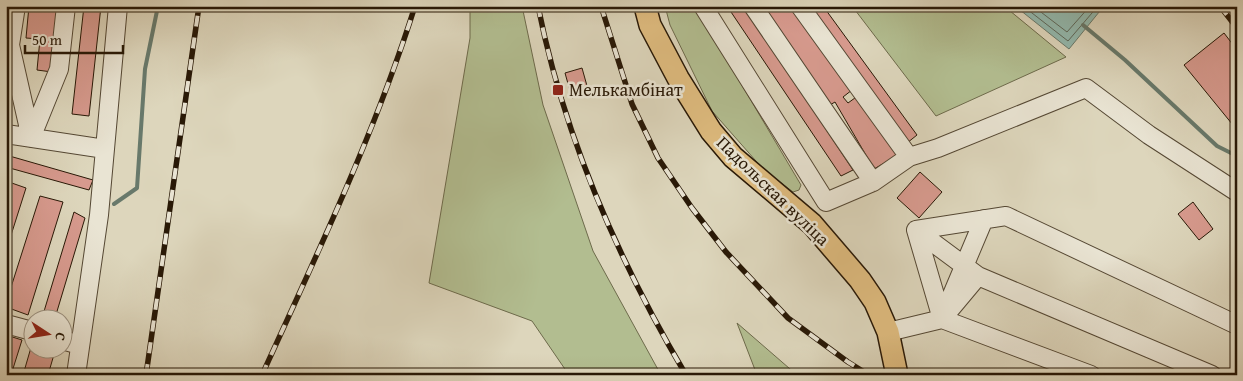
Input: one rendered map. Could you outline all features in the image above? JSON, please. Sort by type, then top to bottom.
[{"type":"main road","name":"Падольская вуліца","points":[[646,6],[650,25],[678,78],[711,131],[733,157],[812,224],[860,280],[875,302],[888,332],[897,375]]},
{"type":"lane","points":[[16,6],[10,45],[31,138]]},
{"type":"lane","points":[[31,138],[59,69],[66,6]]},
{"type":"lane","points":[[76,375],[99,215],[118,6]]},
{"type":"lane","points":[[703,6],[826,202]]},
{"type":"lane","points":[[753,6],[873,182]]},
{"type":"lane","points":[[800,6],[909,157]]},
{"type":"lane","points":[[812,224],[826,202],[873,182],[909,157],[938,148],[1086,88],[1149,135],[1237,192]]},
{"type":"lane","points":[[6,134],[105,149]]},
{"type":"lane","points":[[916,230],[1006,216],[1237,325]]},
{"type":"lane","points":[[942,319],[971,271],[984,219]]},
{"type":"lane","points":[[916,230],[971,271],[1212,375]]},
{"type":"lane","points":[[916,230],[942,319]]},
{"type":"lane","points":[[888,332],[942,319],[1091,375]]},
{"type":"lane","points":[[6,324],[22,328]]},
{"type":"lane","points":[[72,343],[80,345]]},
{"type":"green space","points":[[470,6],[522,6],[543,105],[593,251],[661,375],[569,375],[532,321],[429,283],[470,38]]},
{"type":"green space","points":[[665,6],[695,6],[801,185],[799,190],[793,192],[763,169],[712,111],[670,25]]},
{"type":"green space","points":[[852,6],[1004,6],[1066,57],[936,116]]},
{"type":"green space","points":[[737,323],[797,375],[757,375]]},
{"type":"water","points":[[1015,6],[1104,6],[1069,49]]},
{"type":"building","points":[[29,6],[58,6],[52,72],[37,70],[40,39],[26,38]]},
{"type":"building","points":[[84,6],[101,6],[89,116],[72,114]]},
{"type":"building","points":[[727,6],[744,6],[853,170],[841,176]]},
{"type":"building","points":[[759,6],[792,6],[852,90],[843,97],[848,103],[859,95],[898,155],[874,169],[835,102],[828,106]]},
{"type":"building","points":[[808,6],[823,6],[917,135],[907,143]]},
{"type":"building","points":[[1224,33],[1237,50],[1237,130],[1184,65]]},
{"type":"building","points":[[582,68],[589,93],[572,98],[565,73]]},
{"type":"building","points":[[6,155],[93,180],[89,190],[6,167]]},
{"type":"building","points":[[920,172],[942,192],[919,218],[897,198]]},
{"type":"building","points":[[6,181],[26,188],[6,251]]},
{"type":"building","points":[[40,196],[63,202],[30,308],[22,308],[22,313],[6,307]]},
{"type":"building","points":[[1193,202],[1213,229],[1199,240],[1178,214]]},
{"type":"building","points":[[74,212],[85,218],[58,308],[45,308]]},
{"type":"building","points":[[6,335],[22,340],[11,375],[6,375]]},
{"type":"building","points":[[28,358],[53,358],[48,375],[23,375]]},
{"type":"waterway","points":[[114,204],[137,188],[145,69],[158,6]]},
{"type":"waterway","points":[[1083,25],[1125,60],[1217,146],[1237,156]]},
{"type":"railway","points":[[146,375],[199,6]]},
{"type":"railway","points":[[262,375],[364,147],[415,6]]},
{"type":"railway","points":[[538,6],[549,55],[563,103],[578,150],[596,196],[638,287],[686,375]]},
{"type":"railway","points":[[601,6],[632,104],[658,158],[692,208],[726,252],[788,318],[869,375]]},
{"type":"railway","points":[[1220,6],[1237,28]]},
{"type":"place","name":"Мелькамбінат","points":[[558,90]]}]
